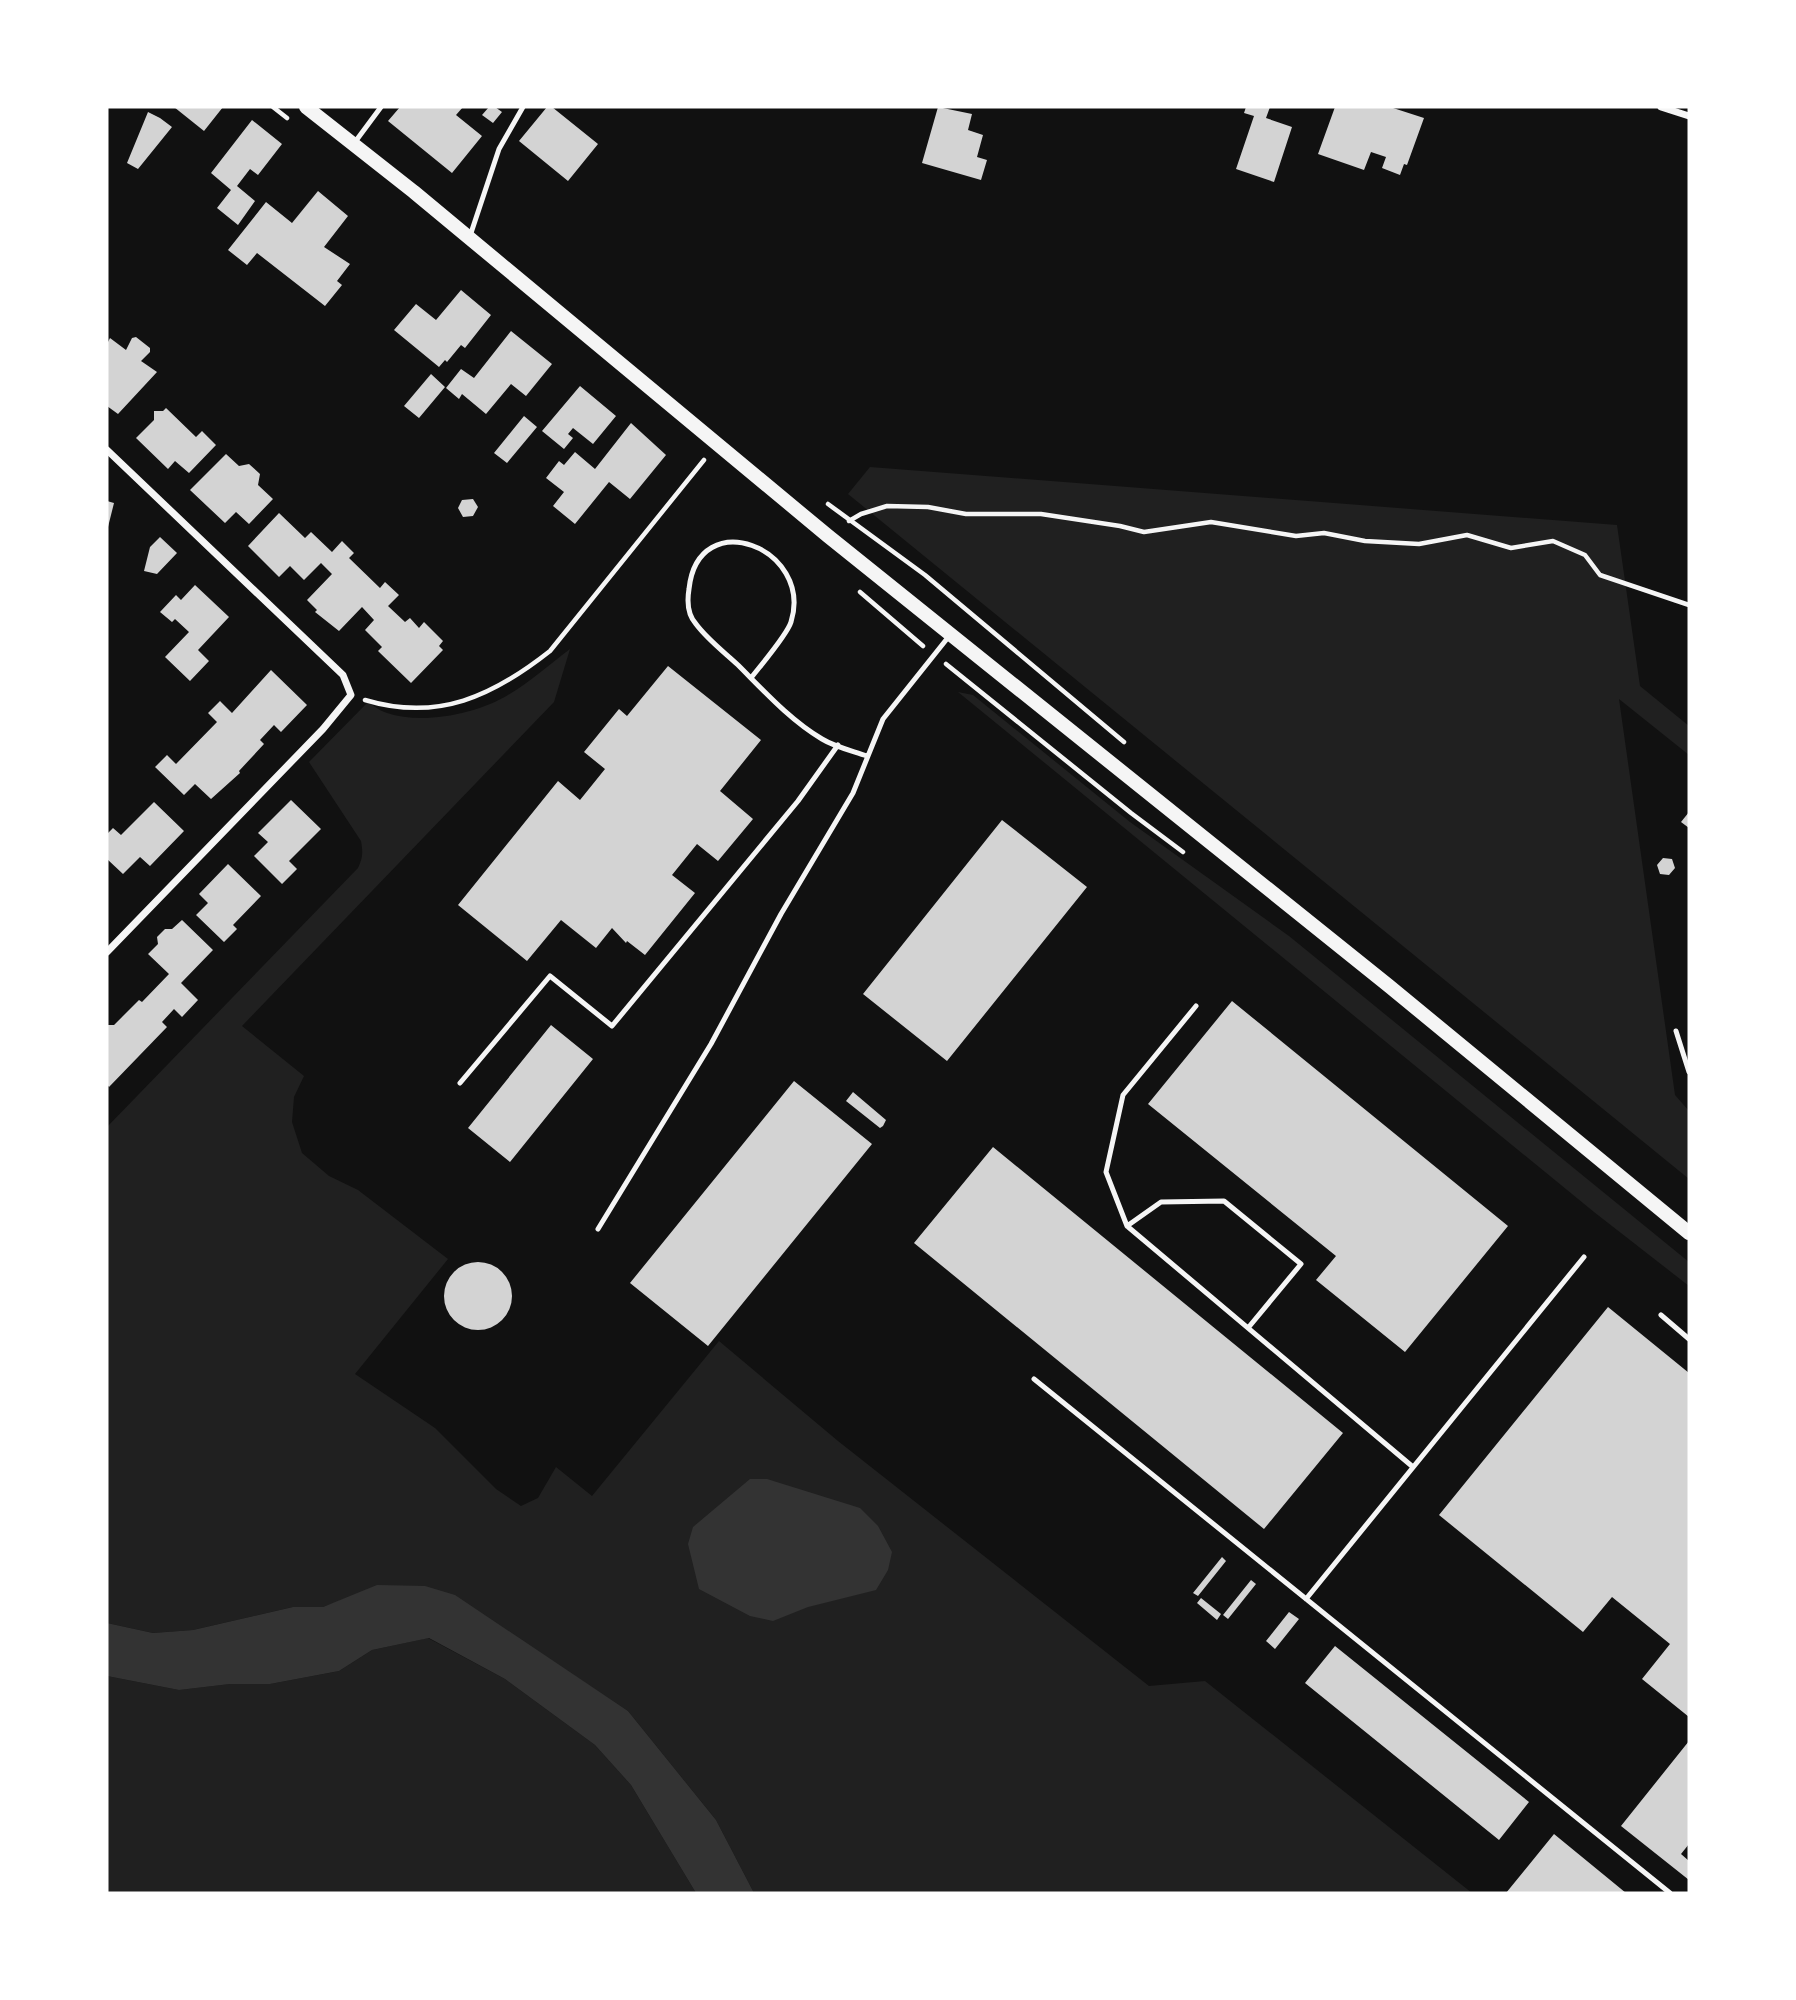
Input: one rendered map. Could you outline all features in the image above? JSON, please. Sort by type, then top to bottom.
[{"type":"main road","points":[[306,107],[469,238],[828,536],[1389,986],[1689,1233]]},
{"type":"street","points":[[1661,107],[1689,116]]},
{"type":"street","points":[[107,450],[343,675],[351,695],[323,729],[107,952]]},
{"type":"lane","points":[[353,144],[381,107]]},
{"type":"lane","points":[[469,238],[499,149],[523,107]]},
{"type":"lane","points":[[751,678],[791,622],[793,597],[788,576],[772,556],[750,543],[725,542],[704,552],[690,574],[687,602],[694,623],[786,712],[824,740],[867,756]]},
{"type":"lane","points":[[598,1229],[711,1044],[781,914],[853,793],[883,719],[950,635]]},
{"type":"lane","points":[[460,1083],[550,976],[612,1026],[798,801],[838,745]]},
{"type":"lane","points":[[1196,1006],[1123,1095],[1107,1172],[1127,1226],[1413,1467]]},
{"type":"lane","points":[[1676,1031],[1689,1072]]},
{"type":"lane","points":[[1127,1226],[1161,1202],[1224,1201],[1301,1264],[1248,1328]]},
{"type":"lane","points":[[1306,1599],[1584,1257]]},
{"type":"lane","points":[[1661,1315],[1689,1339]]},
{"type":"lane","points":[[1034,1379],[1671,1893]]},
{"type":"path","points":[[351,695],[399,708],[441,705],[471,700],[527,669],[550,651],[717,443]]},
{"type":"path","points":[[828,536],[861,514],[887,506],[928,507],[966,514],[1041,514],[1144,532],[1211,522],[1296,536],[1324,533],[1366,541],[1419,544],[1467,535],[1511,548],[1553,541],[1585,555],[1600,575],[1689,605]]},
{"type":"shaded area","points":[[870,467],[1617,525],[1640,686],[1689,726],[1689,755],[1619,699],[1675,1095],[1689,1111],[1689,1179],[848,494]]},
{"type":"shaded area","points":[[570,649],[554,702],[242,1026],[304,1076],[294,1097],[292,1122],[302,1153],[329,1176],[358,1190],[448,1259],[355,1374],[435,1428],[496,1489],[521,1506],[538,1498],[556,1467],[592,1496],[719,1341],[838,1441],[1149,1686],[1205,1681],[1472,1893],[754,1893],[716,1820],[628,1711],[552,1661],[348,1598],[323,1607],[293,1607],[193,1630],[153,1633],[107,1623],[107,1127],[358,868],[362,855],[361,841],[309,762],[368,702],[384,712],[416,718],[449,716],[481,708],[508,695]]},
{"type":"shaded area","points":[[958,692],[973,695],[1130,822],[1289,936],[1689,1262],[1689,1286],[1594,1212]]},
{"type":"shaded area","points":[[750,1479],[767,1479],[860,1508],[878,1526],[892,1552],[888,1570],[876,1590],[808,1607],[773,1621],[750,1616],[699,1589],[688,1544],[693,1527]]},
{"type":"shaded area","points":[[377,1585],[425,1586],[455,1595],[628,1711],[716,1820],[754,1893],[696,1893],[631,1785],[595,1745],[505,1679],[429,1638],[372,1650],[339,1671],[270,1684],[230,1684],[179,1690],[107,1676],[107,1623],[153,1633],[193,1630],[293,1607],[323,1607]]},
{"type":"shaded area","points":[[428,1638],[505,1679],[595,1745],[631,1785],[696,1893],[107,1893],[107,1676],[179,1690],[230,1684],[270,1684],[339,1671],[372,1650]]},
{"type":"building","points":[[174,107],[223,107],[204,131]]},
{"type":"building","points":[[400,107],[463,107],[456,115],[482,136],[452,173],[388,121]]},
{"type":"building","points":[[489,107],[495,107],[502,112],[493,123],[482,115]]},
{"type":"building","points":[[547,107],[552,107],[598,144],[568,181],[519,141]]},
{"type":"building","points":[[938,107],[972,114],[968,130],[983,135],[977,157],[987,160],[981,180],[922,163]]},
{"type":"building","points":[[1246,107],[1270,107],[1266,118],[1292,127],[1274,182],[1236,169],[1254,116],[1244,113]]},
{"type":"building","points":[[1335,107],[1390,107],[1424,118],[1407,165],[1404,164],[1400,175],[1382,168],[1386,157],[1371,152],[1364,170],[1318,154]]},
{"type":"building","points":[[148,112],[172,127],[138,169],[127,163]]},
{"type":"building","points":[[252,120],[282,144],[258,175],[250,169],[237,186],[255,201],[238,225],[217,208],[231,190],[211,173]]},
{"type":"building","points":[[318,191],[348,216],[324,247],[350,264],[337,281],[342,285],[325,306],[257,253],[247,265],[228,250],[266,202],[292,223]]},
{"type":"building","points":[[461,290],[491,315],[465,348],[461,345],[447,362],[445,360],[439,367],[394,330],[416,304],[436,320]]},
{"type":"building","points":[[511,331],[552,364],[526,396],[511,384],[486,414],[462,394],[459,399],[446,388],[461,369],[474,378]]},
{"type":"building","points":[[136,337],[150,348],[150,352],[141,361],[157,372],[118,414],[107,406],[107,344],[110,338],[126,350],[132,338]]},
{"type":"building","points":[[431,374],[445,387],[419,418],[404,406]]},
{"type":"building","points":[[580,386],[616,416],[593,444],[573,428],[568,434],[573,438],[564,449],[542,431]]},
{"type":"building","points":[[166,408],[196,437],[202,431],[216,445],[189,473],[175,461],[168,469],[136,438],[154,420],[154,411],[163,411]]},
{"type":"building","points":[[524,416],[537,427],[507,463],[494,453]]},
{"type":"building","points":[[631,423],[666,455],[630,499],[609,482],[575,524],[553,506],[564,492],[546,478],[559,461],[564,465],[575,452],[595,469]]},
{"type":"building","points":[[226,454],[239,466],[249,464],[260,474],[258,485],[273,499],[249,524],[236,512],[225,523],[190,490]]},
{"type":"building","points":[[473,499],[478,507],[473,516],[463,517],[458,508],[462,500]]},
{"type":"building","points":[[107,501],[114,503],[108,527],[107,526]]},
{"type":"building","points":[[279,513],[305,538],[311,532],[332,552],[342,541],[354,553],[349,558],[380,588],[385,582],[399,595],[388,606],[405,622],[410,618],[419,628],[424,622],[443,641],[439,646],[443,650],[411,683],[378,651],[382,647],[365,630],[374,620],[362,607],[339,631],[315,612],[317,610],[307,600],[332,574],[321,563],[304,580],[290,566],[279,577],[248,546]]},
{"type":"building","points":[[160,537],[177,553],[157,574],[144,571],[150,547]]},
{"type":"building","points":[[195,585],[229,617],[198,650],[209,661],[190,681],[165,657],[189,632],[175,619],[172,622],[160,612],[176,595],[181,600]]},
{"type":"building","points":[[668,666],[761,740],[720,791],[753,819],[718,861],[697,844],[672,875],[695,893],[645,955],[627,941],[626,943],[612,928],[596,948],[561,920],[527,961],[458,905],[558,781],[580,800],[605,769],[584,752],[619,709],[627,716]]},
{"type":"building","points":[[271,670],[307,705],[281,732],[274,725],[260,740],[264,744],[240,773],[211,799],[195,784],[184,795],[155,767],[167,755],[176,764],[217,722],[208,713],[220,701],[232,713]]},
{"type":"building","points":[[291,800],[321,829],[289,861],[297,869],[282,884],[254,856],[268,842],[258,833]]},
{"type":"building","points":[[154,802],[184,831],[150,866],[140,857],[123,874],[107,859],[107,834],[113,828],[121,835]]},
{"type":"building","points":[[1689,812],[1689,828],[1681,822]]},
{"type":"building","points":[[1002,820],[1087,887],[947,1061],[863,994]]},
{"type":"building","points":[[1663,858],[1672,859],[1675,868],[1669,875],[1660,874],[1657,865]]},
{"type":"building","points":[[228,864],[261,896],[233,925],[237,929],[224,942],[196,915],[208,903],[199,894]]},
{"type":"building","points":[[182,920],[213,950],[181,983],[198,1000],[182,1017],[174,1009],[162,1022],[167,1027],[109,1087],[107,1025],[114,1025],[139,1000],[142,1002],[169,974],[148,954],[158,944],[157,937],[165,929],[172,929]]},
{"type":"building","points":[[1232,1001],[1508,1226],[1405,1352],[1316,1280],[1336,1256],[1148,1104]]},
{"type":"building","points":[[551,1025],[593,1059],[510,1162],[468,1128]]},
{"type":"building","points":[[794,1081],[872,1144],[708,1346],[630,1283]]},
{"type":"building","points":[[853,1092],[886,1120],[883,1126],[880,1128],[846,1101]]},
{"type":"building","points":[[993,1147],[1343,1433],[1264,1529],[914,1243]]},
{"type":"building","points":[[478,1262],[491,1265],[502,1272],[509,1283],[512,1296],[509,1309],[502,1320],[491,1327],[478,1330],[465,1327],[454,1320],[447,1309],[444,1296],[447,1283],[454,1272],[465,1265]]},
{"type":"building","points":[[1608,1307],[1689,1373],[1689,1717],[1642,1679],[1670,1644],[1612,1597],[1583,1632],[1439,1515]]},
{"type":"building","points":[[1222,1557],[1226,1561],[1198,1596],[1193,1593]]},
{"type":"building","points":[[1251,1580],[1256,1584],[1228,1619],[1223,1615]]},
{"type":"building","points":[[1201,1598],[1221,1614],[1217,1620],[1197,1603]]},
{"type":"building","points":[[1289,1612],[1299,1619],[1275,1649],[1266,1641]]},
{"type":"building","points":[[1335,1646],[1529,1802],[1499,1840],[1305,1683]]},
{"type":"building","points":[[1689,1741],[1689,1844],[1681,1854],[1689,1861],[1689,1880],[1621,1826]]},
{"type":"building","points":[[1554,1834],[1626,1893],[1506,1893]]}]
